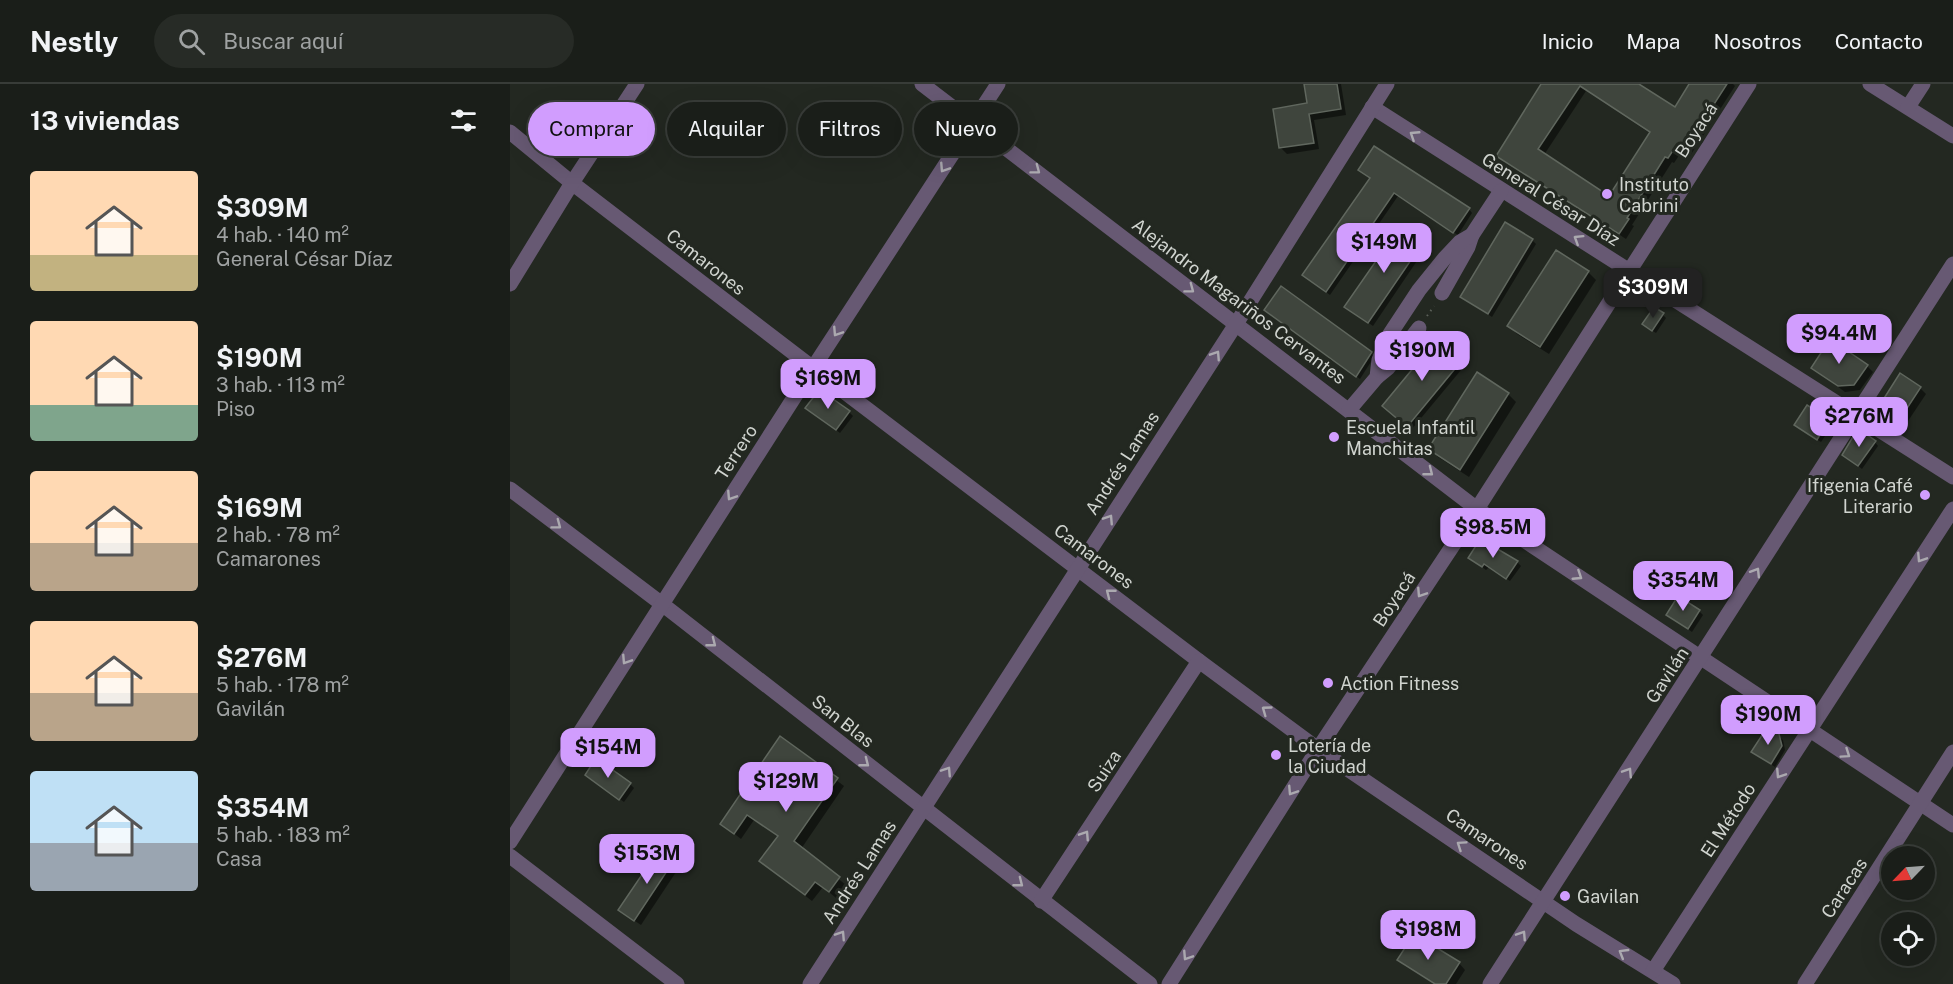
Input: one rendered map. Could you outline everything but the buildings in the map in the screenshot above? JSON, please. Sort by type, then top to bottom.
[{"type":"street","points":[[510,284],[572,183],[638,84]]},
{"type":"street","name":"Alejandro Magariños Cervantes","points":[[922,84],[946,102]]},
{"type":"street","name":"Terrero","points":[[987,102],[998,84]]},
{"type":"street","name":"Andrés Lamas","points":[[810,984],[1077,567],[1236,324],[1387,84]]},
{"type":"street","name":"Boyacá","points":[[1169,984],[1318,749],[1477,509],[1749,84]]},
{"type":"street","points":[[1870,84],[1953,136]]},
{"type":"street","points":[[1908,107],[1923,84]]},
{"type":"street","name":"General César Díaz","points":[[1372,107],[1953,477]]},
{"type":"street","name":"Camarones","points":[[510,132],[572,183],[1199,662],[1318,749],[1576,924],[1673,984]]},
{"type":"street","name":"Terrero","points":[[510,842],[813,368],[952,156]]},
{"type":"street","name":"Alejandro Magariños Cervantes","points":[[1017,156],[1477,509],[1953,825]]},
{"type":"street","points":[[1442,293],[1468,247],[1472,235],[1501,191]]},
{"type":"street","points":[[1377,377],[1379,360],[1390,334],[1419,290],[1460,242],[1472,235]]},
{"type":"street","name":"Gavilán","points":[[1490,984],[1953,264]]},
{"type":"street","points":[[1350,410],[1377,377],[1388,368],[1419,328]]},
{"type":"street","name":"San Blas","points":[[510,489],[662,604],[1150,984]]},
{"type":"street","name":"El Método","points":[[1653,971],[1953,509]]},
{"type":"street","name":"Suiza","points":[[1041,901],[1199,662]]},
{"type":"street","name":"Caracas","points":[[1805,984],[1953,752]]},
{"type":"street","points":[[510,856],[676,984]]},
{"type":"path","points":[[1419,328],[1442,293]]},
{"type":"place","name":"Instituto Cabrini","points":[[1607,194]]},
{"type":"place","name":"Escuela Infantil Manchitas","points":[[1334,437]]},
{"type":"place","name":"Ifigenia Café Literario","points":[[1925,495]]},
{"type":"place","name":"Action Fitness","points":[[1328,683]]},
{"type":"place","name":"Lotería de la Ciudad","points":[[1276,755]]},
{"type":"place","name":"Gavilan","points":[[1565,896]]}]
